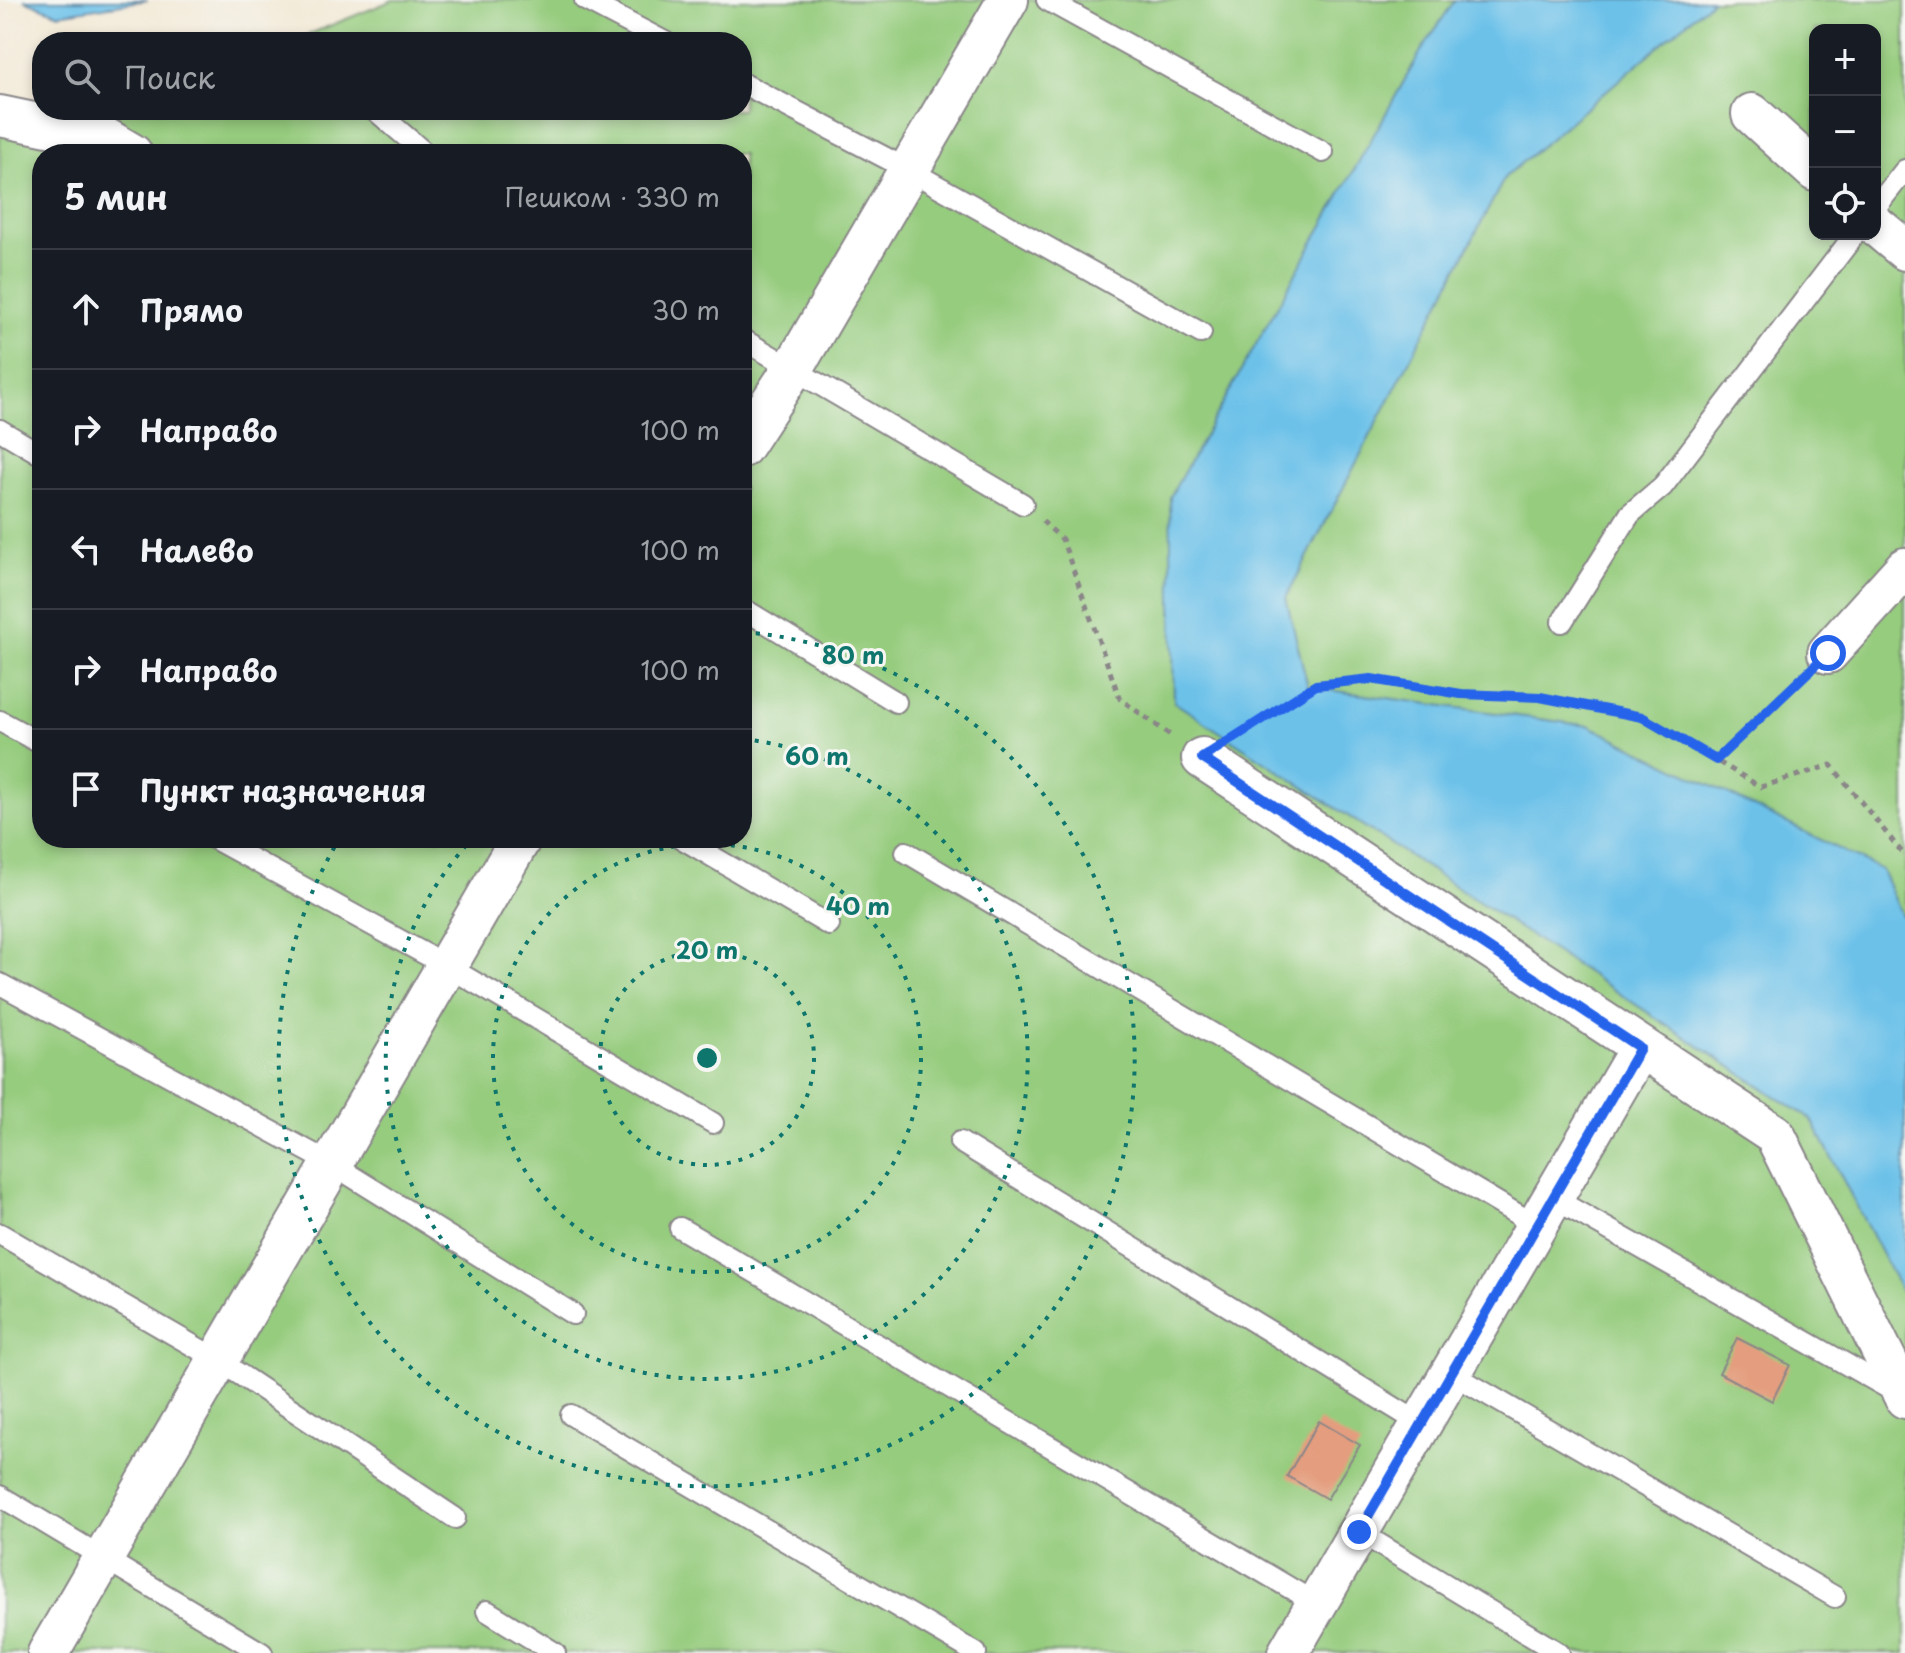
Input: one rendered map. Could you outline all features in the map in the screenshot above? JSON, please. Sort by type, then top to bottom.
[{"type":"street","points":[[752,432],[794,367],[1008,0]]},
{"type":"street","points":[[1752,114],[1812,168]]},
{"type":"street","points":[[0,116],[105,138],[115,144]]},
{"type":"street","points":[[1881,230],[1905,250]]},
{"type":"street","points":[[1828,653],[1905,568]]},
{"type":"street","points":[[1202,758],[1775,1135],[1904,1397]]},
{"type":"street","points":[[48,1653],[515,848]]},
{"type":"street","points":[[1288,1653],[1640,1048]]},
{"type":"lane","points":[[585,0],[646,32]]},
{"type":"lane","points":[[1047,0],[1323,152]]},
{"type":"lane","points":[[752,88],[909,170],[1201,333]]},
{"type":"lane","points":[[387,120],[414,144]]},
{"type":"lane","points":[[1881,200],[1905,170]]},
{"type":"lane","points":[[1562,622],[1630,514],[1663,486],[1850,240]]},
{"type":"lane","points":[[752,344],[1023,504]]},
{"type":"lane","points":[[0,430],[32,449]]},
{"type":"lane","points":[[752,614],[896,702]]},
{"type":"lane","points":[[0,721],[32,739]]},
{"type":"lane","points":[[231,848],[447,966],[713,1123]]},
{"type":"lane","points":[[698,848],[829,925]]},
{"type":"lane","points":[[906,852],[1545,1212],[1904,1397]]},
{"type":"lane","points":[[0,984],[332,1164],[573,1314]]},
{"type":"lane","points":[[960,1142],[1421,1424]]},
{"type":"lane","points":[[680,1228],[1317,1604]]},
{"type":"lane","points":[[0,1234],[218,1360],[455,1518]]},
{"type":"lane","points":[[1451,1373],[1835,1597]]},
{"type":"lane","points":[[571,1415],[976,1653]]},
{"type":"lane","points":[[0,1496],[262,1653]]},
{"type":"lane","points":[[1359,1532],[1559,1653]]},
{"type":"lane","points":[[487,1611],[555,1653]]},
{"type":"path","points":[[1062,539],[1120,699],[1202,758],[1316,685],[1371,679],[1461,694],[1540,697],[1642,717],[1761,787],[1831,765],[1905,856]]},
{"type":"path","points":[[1716,760],[1828,653]]},
{"type":"green space","points":[[393,0],[1905,0],[1905,1653],[0,1653],[0,113],[32,112],[32,120],[752,120],[752,32],[315,32]]},
{"type":"water","points":[[24,0],[148,0],[59,14]]},
{"type":"water","points":[[1455,0],[1713,0],[1505,177],[1286,598],[1308,687],[1590,726],[1882,870],[1905,922],[1905,1299],[1812,1120],[1174,702],[1170,497],[1421,51]]},
{"type":"building","points":[[1737,1338],[1790,1365],[1772,1401],[1719,1373]]},
{"type":"building","points":[[1319,1421],[1360,1445],[1327,1499],[1287,1476]]},
{"type":"route","points":[[1359,1532],[1640,1048],[1202,758],[1316,685],[1371,679],[1461,694],[1540,697],[1642,717],[1716,760],[1828,653]]}]
